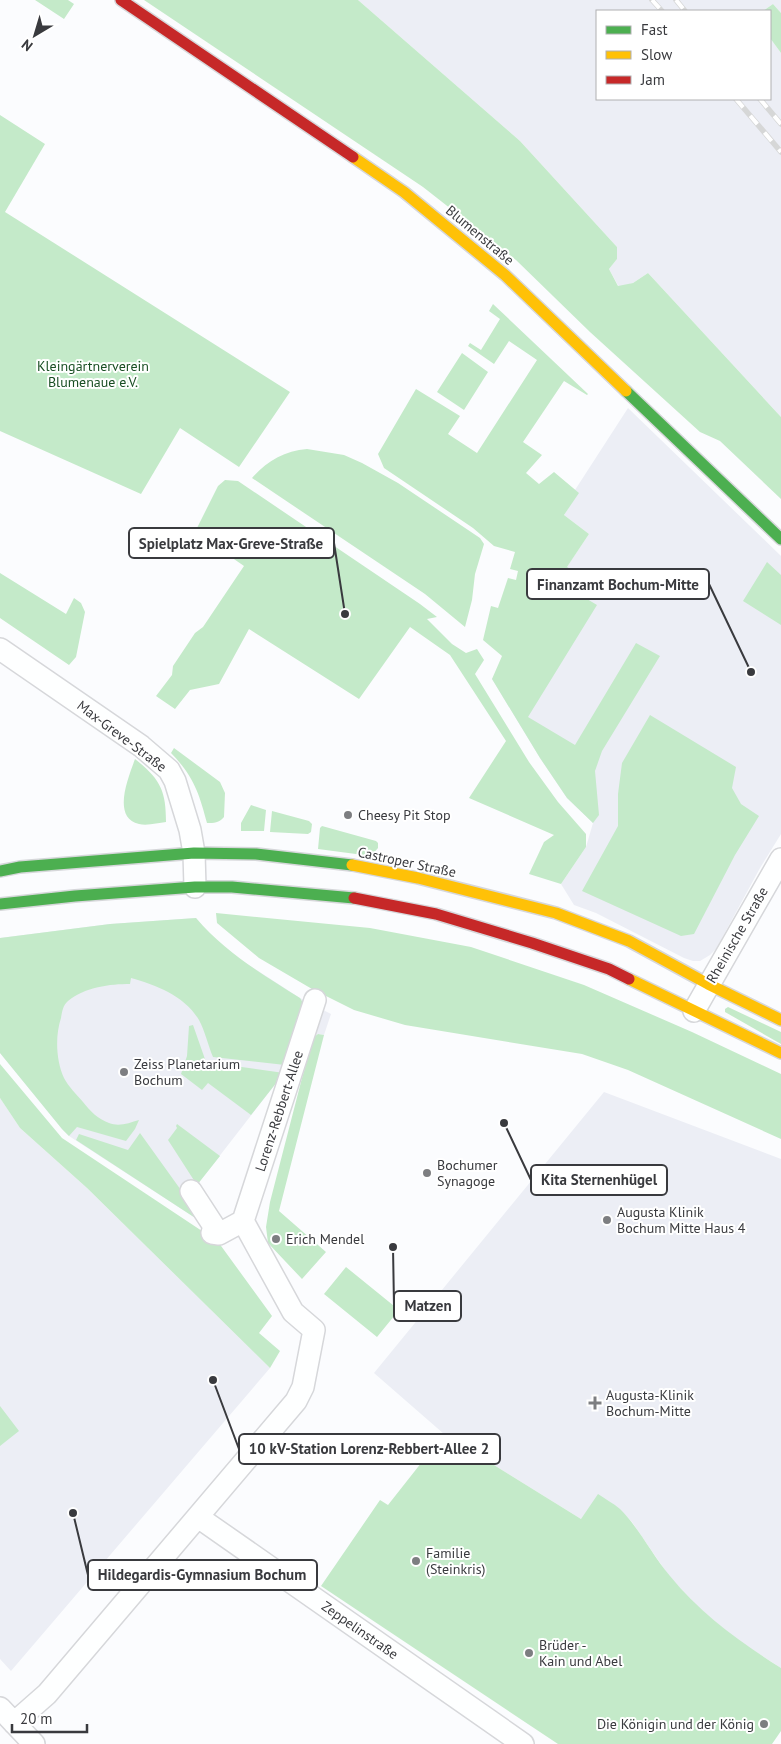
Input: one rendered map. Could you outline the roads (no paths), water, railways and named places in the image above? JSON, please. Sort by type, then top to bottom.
[{"type":"main road","name":"Blumenstraße","points":[[122,0],[404,192],[505,275],[781,539]]},
{"type":"main road","name":"Castroper Straße","points":[[0,871],[20,867],[194,853],[256,854],[363,866],[556,913],[629,941],[708,984],[781,1020]]},
{"type":"main road","points":[[0,904],[195,887],[232,888],[352,898],[436,914],[609,969],[781,1053]]},
{"type":"street","name":"Max-Greve-Straße","points":[[0,649],[141,746],[169,770],[175,781],[184,810],[194,853],[195,887]]},
{"type":"street","name":"Rheinische Straße","points":[[694,1011],[781,859]]},
{"type":"street","name":"Lorenz-Rebbert-Allee","points":[[242,1221],[315,1000]]},
{"type":"street","points":[[34,1744],[7,1716],[46,1694],[296,1401],[303,1387],[314,1330],[292,1312],[242,1221],[215,1233],[191,1191]]},
{"type":"street","name":"Zeppelinstraße","points":[[198,1517],[523,1744]]},
{"type":"railway","points":[[652,0],[661,10]]},
{"type":"railway","points":[[676,0],[684,10]]},
{"type":"railway","points":[[737,100],[781,152]]},
{"type":"railway","points":[[761,100],[781,124]]},
{"type":"place","name":"Spielplatz Max-Greve-Straße","points":[[345,614]]},
{"type":"place","name":"Finanzamt Bochum-Mitte","points":[[751,672]]},
{"type":"place","name":"Cheesy Pit Stop","points":[[348,815]]},
{"type":"place","name":"Zeiss Planetarium Bochum","points":[[124,1072]]},
{"type":"place","name":"Kita Sternenhügel","points":[[504,1123]]},
{"type":"place","name":"Bochumer Synagoge","points":[[427,1173]]},
{"type":"place","name":"Augusta Klinik Bochum Mitte Haus 4","points":[[607,1220]]},
{"type":"place","name":"Erich Mendel","points":[[276,1239]]},
{"type":"place","name":"Matzen","points":[[393,1247]]},
{"type":"place","name":"10 kV-Station Lorenz-Rebbert-Allee 2","points":[[213,1380]]},
{"type":"place","name":"Augusta-Klinik Bochum-Mitte","points":[[595,1403]]},
{"type":"place","name":"Hildegardis-Gymnasium Bochum","points":[[73,1513]]},
{"type":"place","name":"Familie (Steinkris)","points":[[416,1561]]},
{"type":"place","name":"Brüder - Kain und Abel","points":[[529,1653]]},
{"type":"place","name":"Die Königin und der König","points":[[764,1724]]},
{"type":"park label","name":"Kleingärtnerverein Blumenaue e.V.","points":[[93,374]]}]
